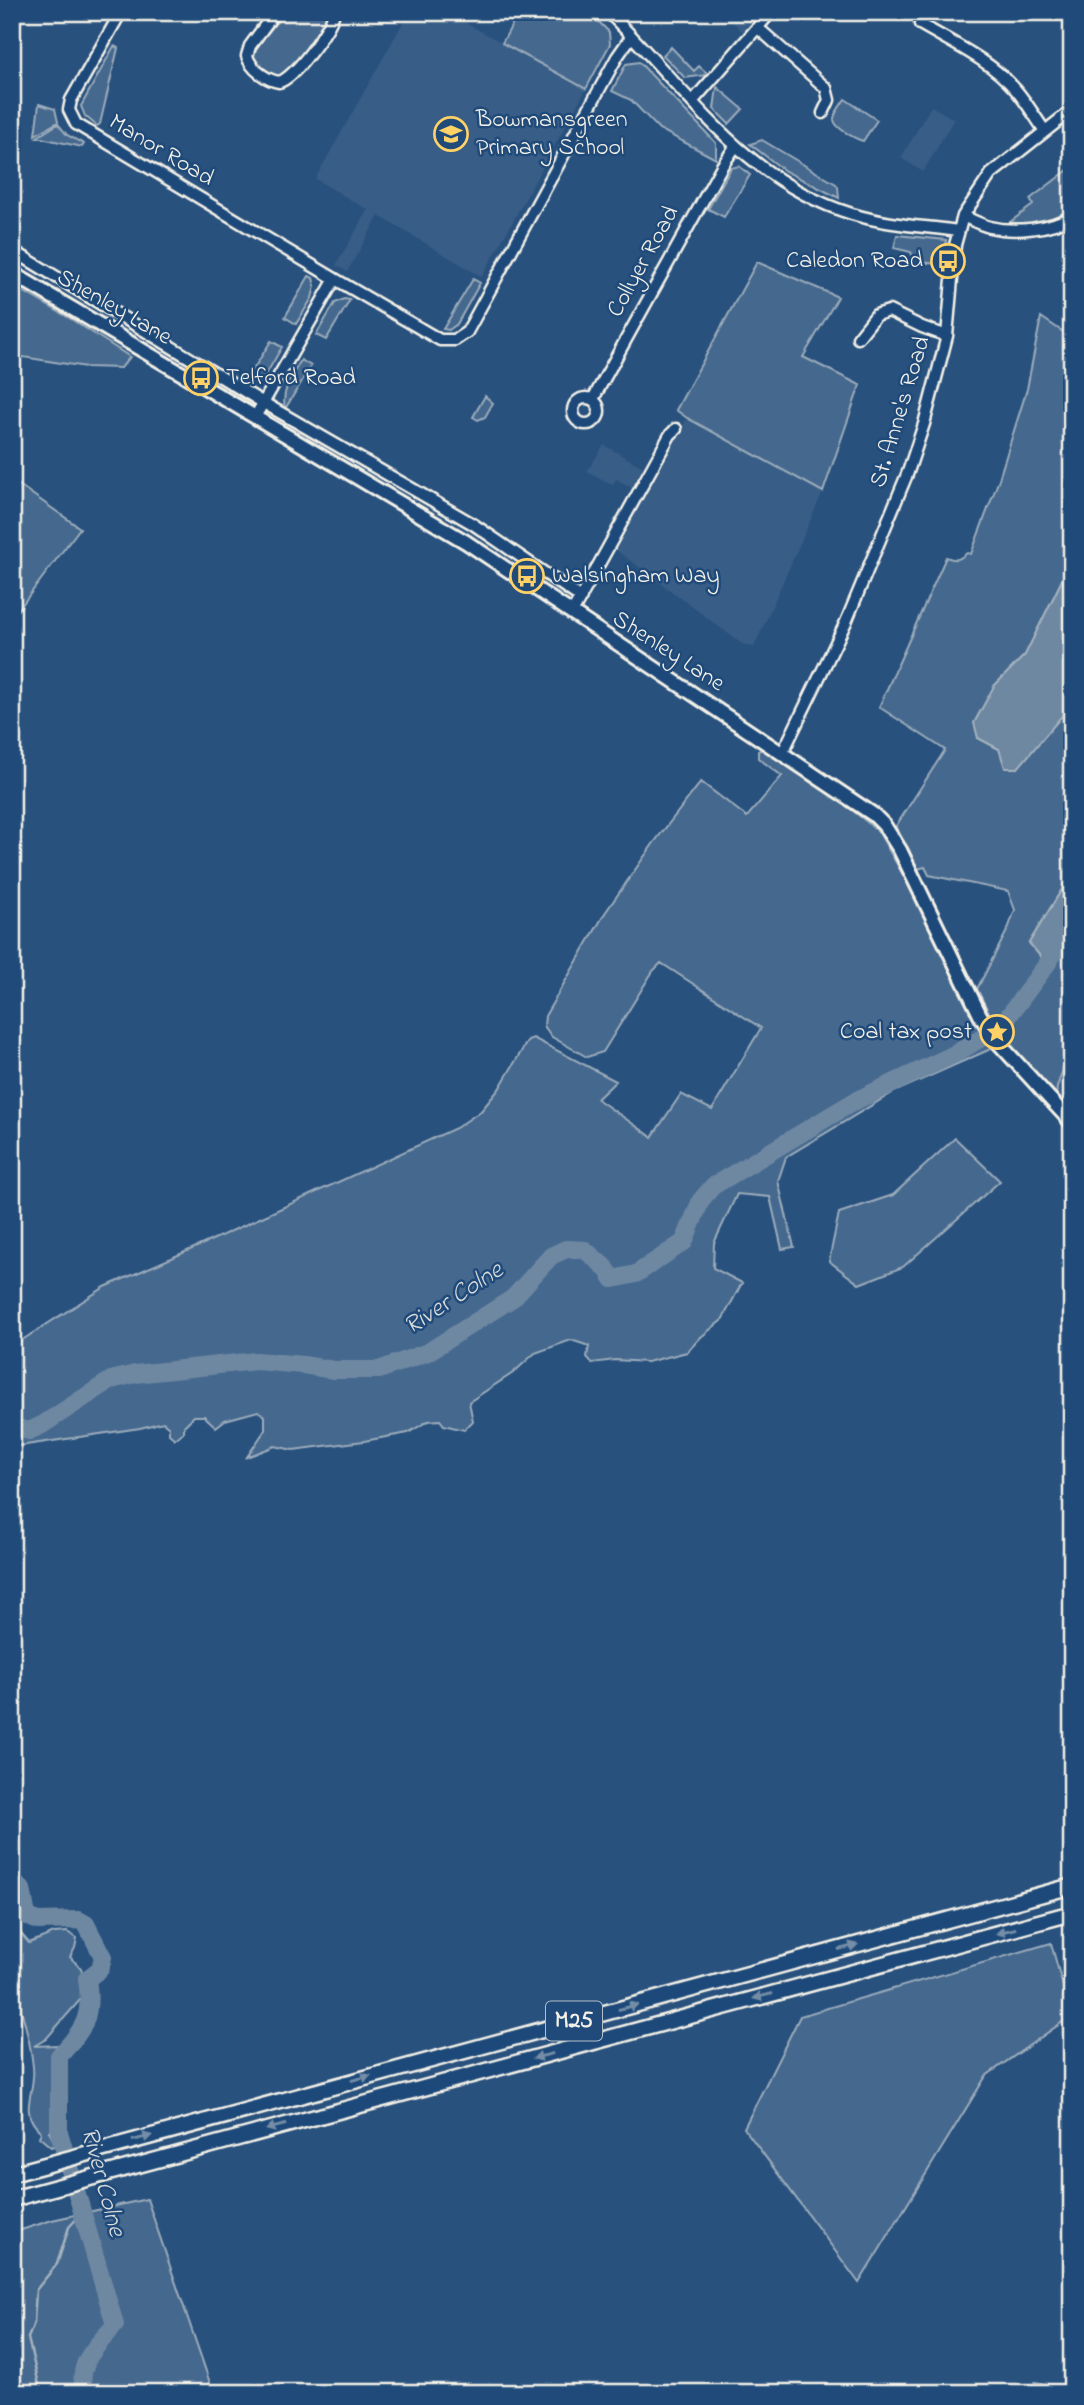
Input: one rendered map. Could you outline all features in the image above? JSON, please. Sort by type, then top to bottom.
[{"type":"highway","name":"M25","points":[[12,2174],[1072,1886]]},
{"type":"highway","name":"M25","points":[[12,2199],[1072,1913]]},
{"type":"main road","name":"Shenley Lane","points":[[12,273],[466,542],[874,815],[900,850],[980,1015],[995,1039],[1072,1124]]},
{"type":"street","name":"Manor Road","points":[[121,12],[71,100],[69,110],[76,124],[335,279]]},
{"type":"street","points":[[275,12],[250,46],[247,56],[254,69],[270,80],[279,82],[292,75],[331,23],[334,12]]},
{"type":"street","points":[[608,12],[735,147],[782,183],[835,209],[879,221],[958,231]]},
{"type":"street","points":[[692,102],[771,12]]},
{"type":"street","points":[[920,24],[987,64],[1006,80],[1026,102],[1045,131]]},
{"type":"street","points":[[758,28],[826,88],[829,100],[823,113]]},
{"type":"street","points":[[255,417],[335,279],[440,340],[448,341],[461,337],[473,320],[617,57],[631,37]]},
{"type":"street","name":"St. Anne's Road","points":[[783,752],[846,622],[908,472],[934,389],[947,336],[955,245],[963,216],[991,174],[1072,110]]},
{"type":"street","name":"Collyer Road","points":[[593,399],[735,147]]},
{"type":"street","points":[[963,216],[992,227],[1020,229],[1055,225],[1072,216]]},
{"type":"street","name":"Shenley Lane","points":[[12,250],[262,402],[473,524],[581,598]]},
{"type":"street","points":[[858,338],[880,312],[893,312],[947,336]]},
{"type":"street","points":[[572,613],[670,435],[676,429]]},
{"type":"shaded area","points":[[279,12],[331,12],[330,18],[291,72],[276,79],[254,63],[251,51],[263,33],[268,33],[280,18]]},
{"type":"shaded area","name":"Bowmansgreen Primary School","points":[[409,12],[446,12],[586,89],[482,277],[379,216],[347,272],[336,265],[368,210],[315,179]]},
{"type":"shaded area","points":[[519,12],[589,12],[609,32],[610,44],[586,89],[502,43]]},
{"type":"shaded area","points":[[721,12],[745,12],[754,21],[743,32]]},
{"type":"shaded area","points":[[114,46],[118,48],[100,124],[97,126],[85,116],[81,106]]},
{"type":"shaded area","points":[[671,47],[694,71],[699,66],[706,75],[685,78],[663,55]]},
{"type":"shaded area","points":[[639,62],[716,143],[716,159],[659,129],[631,100],[612,91],[626,64]]},
{"type":"shaded area","points":[[717,87],[743,109],[729,124],[714,109]]},
{"type":"shaded area","points":[[845,99],[877,120],[863,141],[842,130],[834,120]]},
{"type":"shaded area","points":[[39,104],[55,109],[58,122],[35,135]]},
{"type":"shaded area","points":[[931,106],[954,119],[923,172],[901,158]]},
{"type":"shaded area","points":[[58,124],[67,135],[84,144],[82,147],[37,137]]},
{"type":"shaded area","points":[[762,140],[836,184],[839,198],[785,171],[750,144]]},
{"type":"shaded area","points":[[739,166],[750,175],[724,217],[708,209],[731,168]]},
{"type":"shaded area","points":[[1072,167],[1072,208],[1059,217],[1043,222],[1010,222],[1033,205],[1030,199]]},
{"type":"shaded area","points":[[897,235],[946,240],[946,265],[921,262],[921,257],[913,257],[911,252],[894,248]]},
{"type":"shaded area","points":[[757,262],[838,297],[803,357],[860,385],[823,492],[676,410]]},
{"type":"shaded area","points":[[309,276],[313,278],[315,286],[312,298],[296,324],[285,317]]},
{"type":"shaded area","points":[[473,279],[480,283],[457,324],[449,330],[443,329]]},
{"type":"shaded area","points":[[12,285],[130,357],[121,368],[86,367],[23,357],[12,366]]},
{"type":"shaded area","points":[[344,299],[350,300],[326,340],[316,335],[335,303]]},
{"type":"shaded area","points":[[1041,317],[1072,338],[1072,542],[1067,546],[1067,570],[1025,655],[994,686],[978,738],[999,749],[1017,768],[1072,704],[1072,873],[1029,943],[1047,964],[1072,942],[1072,1044],[1057,1087],[1056,1098],[1011,1047],[977,989],[1015,910],[1008,891],[929,875],[925,867],[917,869],[896,826],[945,750],[879,707],[946,557],[957,559],[967,553],[971,554],[998,482],[1027,389]]},
{"type":"shaded area","points":[[271,341],[282,347],[264,378],[260,382],[244,384]]},
{"type":"shaded area","points":[[301,360],[311,366],[285,409],[286,389]]},
{"type":"shaded area","points":[[485,396],[493,403],[485,417],[478,420],[473,417]]},
{"type":"shaded area","points":[[687,418],[823,492],[754,647],[742,644],[616,550]]},
{"type":"shaded area","points":[[604,445],[643,467],[632,488],[616,479],[613,485],[587,471]]},
{"type":"shaded area","points":[[12,480],[80,528],[12,618]]},
{"type":"shaded area","points":[[1072,542],[1072,704],[1018,768],[1005,768],[999,749],[978,738],[974,723],[994,686],[1025,655],[1067,570],[1067,546]]},
{"type":"shaded area","points":[[763,749],[841,801],[878,831],[907,882],[965,1000],[993,1048],[894,1092],[786,1157],[778,1181],[794,1247],[782,1249],[770,1197],[737,1194],[714,1243],[713,1268],[742,1283],[722,1320],[687,1352],[647,1362],[615,1360],[592,1363],[587,1357],[589,1346],[571,1340],[535,1353],[513,1373],[469,1402],[473,1421],[464,1430],[444,1425],[440,1420],[428,1421],[408,1433],[293,1450],[275,1446],[247,1457],[265,1430],[265,1416],[258,1411],[225,1420],[216,1427],[204,1416],[194,1416],[184,1426],[184,1432],[175,1439],[163,1422],[140,1428],[12,1447],[12,1347],[105,1287],[456,1128],[481,1111],[499,1089],[528,1040],[533,1038],[616,1081],[597,1099],[652,1137],[681,1094],[712,1110],[761,1028],[661,963],[653,971],[603,1052],[587,1057],[552,1037],[544,1026],[545,1016],[605,913],[701,782],[747,817],[782,776],[758,758],[758,751]]},
{"type":"shaded area","points":[[1072,873],[1072,942],[1047,964],[1029,943]]},
{"type":"shaded area","points":[[1072,1044],[1072,1111],[1056,1093]]},
{"type":"shaded area","points":[[955,1138],[1000,1181],[903,1267],[859,1284],[829,1261],[839,1213],[893,1195]]},
{"type":"shaded area","points":[[12,1923],[29,1943],[54,1933],[67,1932],[77,1938],[70,1957],[81,1968],[87,1992],[46,2039],[34,2046],[57,2045],[51,2058],[55,2129],[49,2132],[56,2145],[51,2147],[39,2137],[41,2132],[30,2116],[32,2055],[11,1971]]},
{"type":"shaded area","points":[[1051,1943],[1071,2016],[986,2076],[859,2283],[744,2128],[800,2016]]},
{"type":"shaded area","points":[[147,2199],[211,2386],[196,2393],[12,2393],[12,2233],[52,2220]]},
{"type":"shaded area","points":[[1035,2382],[1072,2389],[1072,2393],[1029,2393]]},
{"type":"waterway","name":"River Colne","points":[[12,1427],[29,1431],[111,1380],[135,1374],[256,1361],[334,1370],[379,1370],[428,1352],[513,1298],[551,1256],[566,1249],[585,1250],[606,1268],[613,1279],[636,1274],[684,1242],[701,1200],[713,1186],[855,1101],[955,1054],[1002,1025],[1072,925]]},
{"type":"waterway","name":"River Colne","points":[[12,1882],[22,1889],[27,1916],[38,1921],[79,1920],[86,1924],[103,1957],[100,1969],[87,1979],[89,2003],[85,2022],[59,2056],[59,2132],[115,2325],[85,2364],[85,2393]]},
{"type":"waterway","points":[[41,2393],[28,2338],[34,2323],[36,2290],[57,2264],[69,2227],[84,2211]]},
{"type":"waterway","points":[[12,2382],[30,2386]]},
{"type":"place","name":"Bowmansgreen Primary School","points":[[451,134]]},
{"type":"place","name":"Caledon Road","points":[[948,261]]},
{"type":"place","name":"Telford Road","points":[[201,378]]},
{"type":"place","name":"Walsingham Way","points":[[527,576]]},
{"type":"place","name":"Coal tax post","points":[[997,1032]]}]
